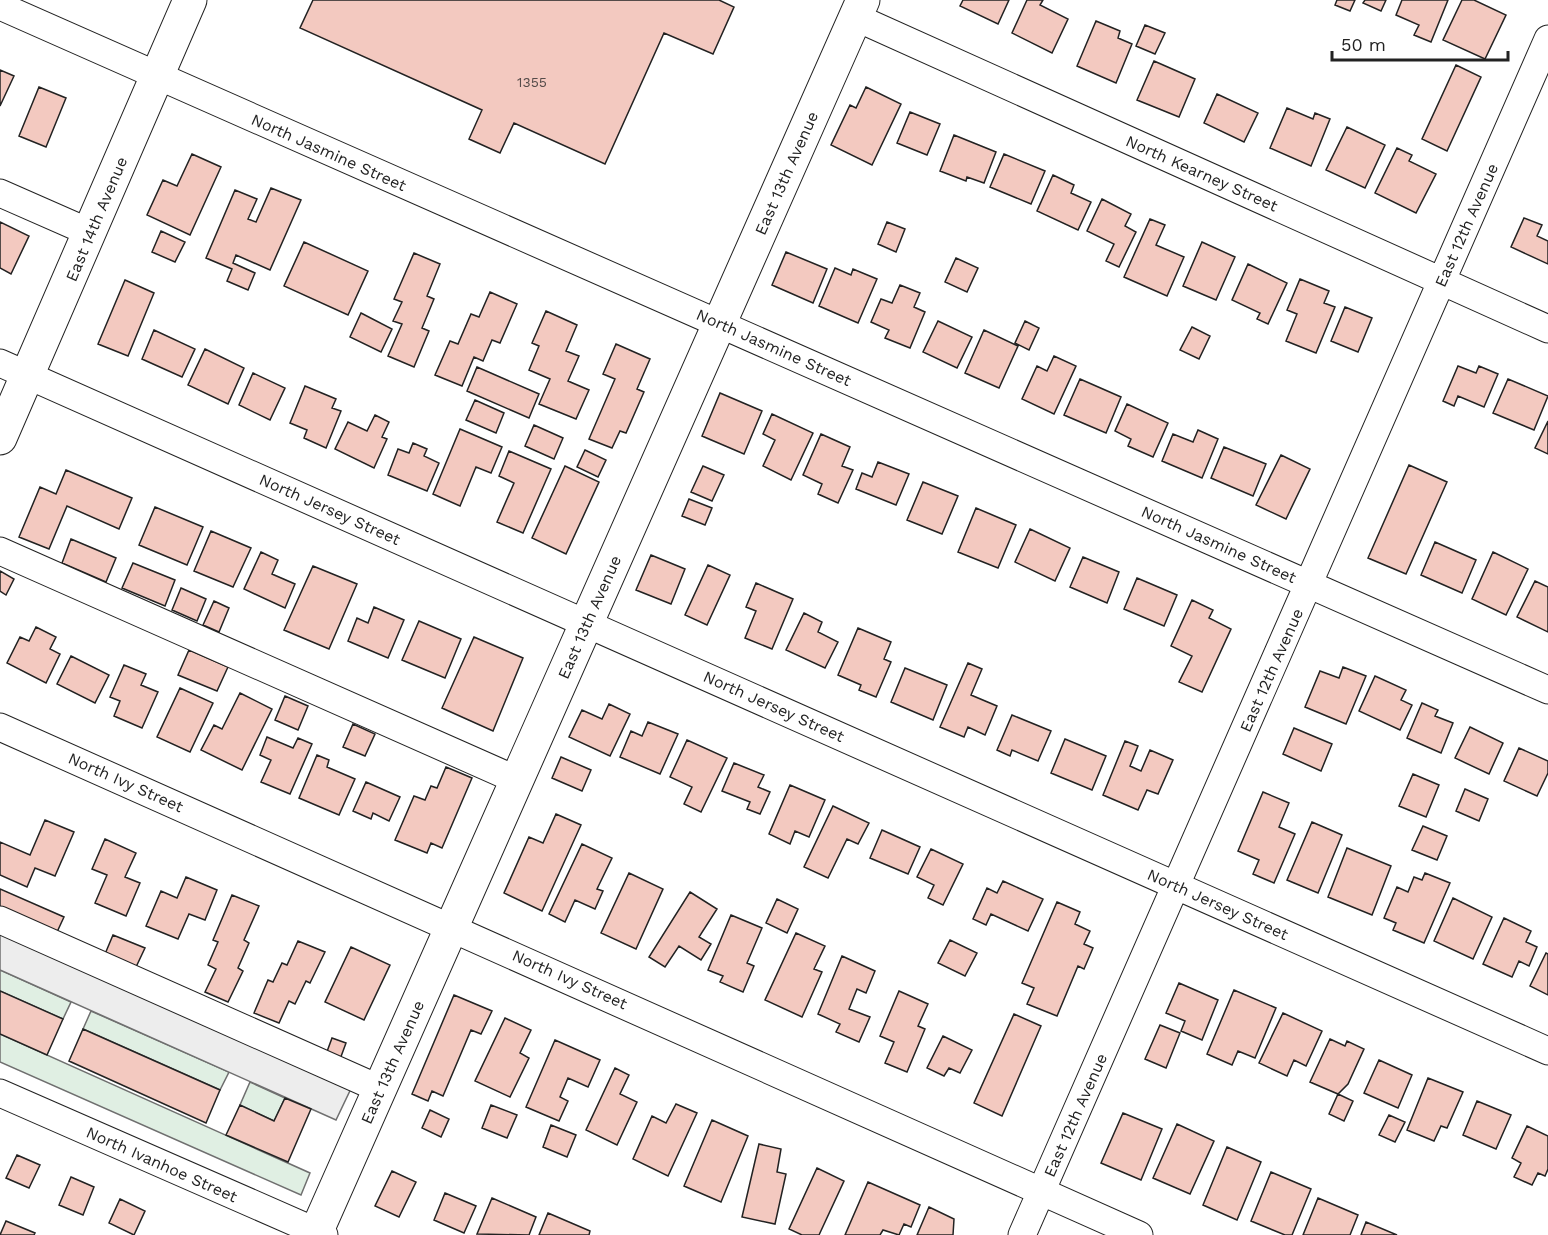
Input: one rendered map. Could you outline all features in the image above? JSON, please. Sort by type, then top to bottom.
[{"type":"main road","name":"East 14th Avenue","points":[[0,438],[14,369],[91,233],[190,0]]},
{"type":"main road","name":"East 13th Avenue","points":[[318,1234],[380,1089],[859,9]]},
{"type":"street","name":"North Jasmine Street","points":[[0,6],[156,77],[1548,690]]},
{"type":"street","name":"North Kearney Street","points":[[859,9],[1441,281],[1548,328]]},
{"type":"street","name":"East 12th Avenue","points":[[1022,1235],[1548,39]]},
{"type":"street","points":[[0,193],[91,233]]},
{"type":"street","name":"North Jersey Street","points":[[14,369],[1548,1051]]},
{"type":"street","points":[[0,551],[517,780]]},
{"type":"street","name":"North Ivy Street","points":[[0,727],[453,927],[1139,1235]]},
{"type":"street","points":[[0,920],[380,1089]]},
{"type":"street","name":"North Ivanhoe Street","points":[[0,1093],[318,1234]]},
{"type":"green space","points":[[0,970],[71,1002],[63,1019],[0,991]]},
{"type":"green space","points":[[91,1011],[229,1072],[220,1090],[83,1029]]},
{"type":"green space","points":[[0,1034],[310,1173],[301,1195],[0,1062]]},
{"type":"green space","points":[[250,1082],[285,1098],[274,1121],[240,1105]]},
{"type":"shaded area","points":[[0,920],[356,1078],[336,1120],[0,970]]},
{"type":"building","points":[[313,0],[719,0],[734,7],[713,54],[664,33],[605,164],[514,123],[500,153],[469,139],[482,110],[300,28]]},
{"type":"building","points":[[963,0],[1009,0],[998,24],[960,6]]},
{"type":"building","points":[[1027,0],[1043,0],[1040,5],[1068,19],[1052,53],[1012,33]]},
{"type":"building","points":[[1337,0],[1355,0],[1350,11],[1335,5]]},
{"type":"building","points":[[1365,0],[1386,0],[1381,11],[1363,3]]},
{"type":"building","points":[[1402,0],[1448,0],[1431,42],[1414,35],[1419,25],[1396,15]]},
{"type":"building","points":[[1462,0],[1474,0],[1506,15],[1485,59],[1443,40]]},
{"type":"building","points":[[1096,21],[1120,31],[1118,38],[1132,44],[1116,83],[1077,66]]},
{"type":"building","points":[[1145,25],[1165,33],[1155,54],[1136,46]]},
{"type":"building","points":[[1154,61],[1195,79],[1179,117],[1137,100]]},
{"type":"building","points":[[1456,65],[1481,77],[1447,151],[1422,139]]},
{"type":"building","points":[[0,70],[14,76],[0,106]]},
{"type":"building","points":[[39,87],[66,98],[46,147],[19,136]]},
{"type":"building","points":[[866,87],[901,104],[872,165],[831,145],[850,105],[856,108]]},
{"type":"building","points":[[1217,94],[1258,113],[1244,142],[1204,123]]},
{"type":"building","points":[[1287,108],[1313,119],[1315,113],[1330,119],[1311,166],[1270,148]]},
{"type":"building","points":[[910,112],[940,124],[927,155],[897,143]]},
{"type":"building","points":[[1347,127],[1385,145],[1365,188],[1326,170]]},
{"type":"building","points":[[954,135],[996,152],[984,183],[967,177],[966,181],[940,171]]},
{"type":"building","points":[[1397,148],[1412,155],[1409,161],[1436,174],[1416,213],[1375,193]]},
{"type":"building","points":[[192,154],[221,167],[190,235],[147,215],[163,180],[177,186]]},
{"type":"building","points":[[1004,154],[1045,171],[1031,204],[990,187]]},
{"type":"building","points":[[1053,175],[1074,185],[1071,193],[1091,202],[1078,230],[1037,211]]},
{"type":"building","points":[[271,188],[301,200],[270,270],[236,255],[233,263],[255,273],[248,290],[227,281],[232,269],[206,258],[235,190],[257,199],[248,219],[256,222]]},
{"type":"building","points":[[1102,199],[1131,214],[1125,226],[1136,232],[1119,267],[1106,261],[1114,244],[1087,231]]},
{"type":"building","points":[[1524,218],[1542,225],[1537,236],[1548,241],[1548,264],[1511,247]]},
{"type":"building","points":[[1150,219],[1165,225],[1156,245],[1184,257],[1167,296],[1124,277]]},
{"type":"building","points":[[0,222],[29,236],[11,274],[0,268]]},
{"type":"building","points":[[887,222],[905,229],[896,252],[878,244]]},
{"type":"building","points":[[161,231],[185,242],[175,262],[152,252]]},
{"type":"building","points":[[304,242],[368,271],[348,315],[284,286]]},
{"type":"building","points":[[1202,242],[1235,257],[1216,300],[1183,286]]},
{"type":"building","points":[[786,252],[827,269],[813,303],[772,285]]},
{"type":"building","points":[[414,253],[440,264],[427,296],[434,299],[422,328],[429,331],[414,367],[388,356],[402,324],[393,321],[402,302],[394,299]]},
{"type":"building","points":[[956,258],[978,268],[967,292],[945,282]]},
{"type":"building","points":[[1248,264],[1287,283],[1268,324],[1257,319],[1260,313],[1232,300]]},
{"type":"building","points":[[835,268],[851,275],[853,269],[877,279],[858,323],[819,306]]},
{"type":"building","points":[[1300,279],[1329,291],[1324,303],[1335,307],[1316,353],[1286,341],[1297,314],[1287,310]]},
{"type":"building","points":[[125,280],[154,293],[128,356],[98,344]]},
{"type":"building","points":[[900,285],[920,293],[914,307],[925,312],[910,348],[885,338],[889,330],[871,322],[881,299],[892,303]]},
{"type":"building","points":[[490,292],[517,304],[500,343],[492,340],[483,361],[474,357],[462,386],[435,375],[450,341],[458,344],[471,314],[479,317]]},
{"type":"building","points":[[1345,307],[1372,318],[1358,352],[1331,341]]},
{"type":"building","points":[[546,311],[577,325],[566,351],[579,356],[568,381],[589,390],[576,419],[539,404],[550,379],[529,370],[539,346],[532,343]]},
{"type":"building","points":[[361,313],[392,329],[381,352],[350,337]]},
{"type":"building","points":[[938,321],[972,337],[957,368],[923,352]]},
{"type":"building","points":[[1025,321],[1039,328],[1029,350],[1015,343]]},
{"type":"building","points":[[1192,327],[1210,336],[1199,359],[1180,350]]},
{"type":"building","points":[[154,330],[195,349],[182,377],[142,359]]},
{"type":"building","points":[[984,330],[1018,346],[999,388],[965,373]]},
{"type":"building","points":[[616,344],[650,359],[637,389],[644,392],[626,433],[620,431],[612,448],[589,439],[615,379],[603,374]]},
{"type":"building","points":[[205,349],[244,368],[228,404],[188,385]]},
{"type":"building","points":[[1054,356],[1076,366],[1054,414],[1022,399],[1037,366],[1047,371]]},
{"type":"building","points":[[1458,366],[1476,373],[1479,366],[1498,374],[1484,407],[1458,396],[1454,406],[1443,401]]},
{"type":"building","points":[[477,367],[539,394],[529,418],[467,391]]},
{"type":"building","points":[[253,373],[285,388],[270,420],[239,405]]},
{"type":"building","points":[[1080,379],[1121,397],[1106,433],[1064,415]]},
{"type":"building","points":[[1508,379],[1548,396],[1534,430],[1493,413]]},
{"type":"building","points":[[305,386],[336,399],[332,408],[341,411],[326,448],[304,438],[307,430],[290,423]]},
{"type":"building","points":[[720,393],[762,411],[744,454],[702,436]]},
{"type":"building","points":[[475,400],[504,413],[496,433],[466,420]]},
{"type":"building","points":[[1127,404],[1168,423],[1153,457],[1128,446],[1131,439],[1115,431]]},
{"type":"building","points":[[772,414],[813,433],[791,480],[763,466],[775,440],[763,434]]},
{"type":"building","points":[[375,415],[389,422],[382,437],[387,439],[374,468],[335,449],[348,422],[367,431]]},
{"type":"building","points":[[1548,421],[1548,454],[1535,448]]},
{"type":"building","points":[[534,425],[563,438],[554,459],[525,446]]},
{"type":"building","points":[[460,429],[502,447],[491,473],[476,467],[460,506],[433,494]]},
{"type":"building","points":[[1198,430],[1218,439],[1202,478],[1162,461],[1173,434],[1193,442]]},
{"type":"building","points":[[821,434],[850,447],[842,466],[853,470],[838,503],[818,494],[822,484],[803,475]]},
{"type":"building","points":[[413,443],[427,449],[424,456],[439,463],[427,491],[388,475],[398,449],[409,453]]},
{"type":"building","points":[[1224,447],[1266,464],[1253,496],[1211,478]]},
{"type":"building","points":[[585,450],[606,460],[598,477],[577,467]]},
{"type":"building","points":[[509,451],[551,469],[523,533],[497,522],[514,483],[499,476]]},
{"type":"building","points":[[1281,455],[1310,469],[1286,519],[1256,505]]},
{"type":"building","points":[[878,462],[909,474],[896,505],[856,489],[862,473],[872,477]]},
{"type":"building","points":[[1409,465],[1447,482],[1406,574],[1368,558]]},
{"type":"building","points":[[565,466],[599,482],[566,554],[532,538]]},
{"type":"building","points":[[703,466],[724,475],[712,501],[691,492]]},
{"type":"building","points":[[66,470],[132,498],[119,529],[67,506],[49,549],[19,537],[40,487],[56,494]]},
{"type":"building","points":[[923,482],[958,496],[942,534],[907,520]]},
{"type":"building","points":[[689,499],[712,508],[705,525],[682,516]]},
{"type":"building","points":[[155,507],[203,527],[187,565],[139,545]]},
{"type":"building","points":[[976,508],[1016,525],[998,568],[958,552]]},
{"type":"building","points":[[1030,529],[1070,548],[1055,581],[1015,562]]},
{"type":"building","points":[[211,531],[251,548],[233,587],[194,571]]},
{"type":"building","points":[[71,539],[116,558],[106,582],[62,563]]},
{"type":"building","points":[[1435,542],[1476,560],[1462,593],[1421,575]]},
{"type":"building","points":[[261,552],[278,560],[272,574],[295,584],[285,608],[244,589]]},
{"type":"building","points":[[1493,552],[1528,569],[1506,615],[1472,599]]},
{"type":"building","points":[[651,555],[685,569],[671,604],[636,590]]},
{"type":"building","points":[[1083,557],[1119,572],[1107,603],[1070,587]]},
{"type":"building","points":[[133,563],[175,580],[165,606],[122,588]]},
{"type":"building","points":[[708,565],[730,575],[707,625],[685,615]]},
{"type":"building","points":[[313,566],[357,584],[329,649],[284,630]]},
{"type":"building","points":[[0,571],[14,579],[6,595],[0,591]]},
{"type":"building","points":[[1137,578],[1177,595],[1164,626],[1124,609]]},
{"type":"building","points":[[1535,581],[1548,587],[1548,632],[1517,617]]},
{"type":"building","points":[[756,583],[793,599],[772,649],[745,638],[756,611],[746,607]]},
{"type":"building","points":[[181,588],[206,599],[197,621],[172,610]]},
{"type":"building","points":[[1192,600],[1213,610],[1209,618],[1231,629],[1202,692],[1179,682],[1192,656],[1171,646]]},
{"type":"building","points":[[214,601],[229,608],[219,632],[203,625]]},
{"type":"building","points":[[374,607],[404,620],[388,658],[348,641],[357,618],[368,623]]},
{"type":"building","points":[[804,613],[822,622],[818,632],[838,642],[825,668],[786,650]]},
{"type":"building","points":[[419,621],[461,639],[445,678],[402,660]]},
{"type":"building","points":[[36,627],[56,637],[50,649],[60,654],[46,683],[7,663],[20,637],[29,641]]},
{"type":"building","points":[[858,628],[891,642],[884,659],[891,662],[876,697],[859,690],[861,685],[838,675]]},
{"type":"building","points":[[474,637],[523,658],[493,731],[442,708]]},
{"type":"building","points":[[189,650],[228,667],[217,691],[178,675]]},
{"type":"building","points":[[71,656],[109,675],[95,703],[57,684]]},
{"type":"building","points":[[968,663],[982,669],[971,695],[997,706],[985,735],[968,727],[964,737],[940,727]]},
{"type":"building","points":[[124,665],[146,674],[141,685],[158,692],[142,728],[114,716],[120,701],[110,697]]},
{"type":"building","points":[[1343,667],[1366,676],[1346,724],[1305,707],[1320,671],[1339,678]]},
{"type":"building","points":[[905,668],[947,685],[933,720],[891,702]]},
{"type":"building","points":[[1375,676],[1406,690],[1401,700],[1412,705],[1400,730],[1359,711]]},
{"type":"building","points":[[180,688],[213,703],[190,752],[157,737]]},
{"type":"building","points":[[240,693],[272,709],[242,770],[201,750],[214,725],[222,729]]},
{"type":"building","points":[[285,696],[308,706],[298,730],[275,720]]},
{"type":"building","points":[[1422,703],[1438,710],[1435,716],[1453,723],[1441,753],[1407,738]]},
{"type":"building","points":[[609,704],[630,714],[610,756],[569,737],[582,710],[602,719]]},
{"type":"building","points":[[1012,715],[1051,731],[1038,761],[1012,750],[1010,756],[997,750]]},
{"type":"building","points":[[648,722],[678,734],[660,774],[620,757],[631,731],[642,736]]},
{"type":"building","points":[[353,724],[375,734],[365,756],[343,747]]},
{"type":"building","points":[[1470,727],[1503,743],[1489,774],[1455,758]]},
{"type":"building","points":[[1294,728],[1332,744],[1321,771],[1283,754]]},
{"type":"building","points":[[267,737],[293,748],[298,738],[312,744],[290,794],[261,782],[271,760],[260,755]]},
{"type":"building","points":[[1065,739],[1106,756],[1092,790],[1051,773]]},
{"type":"building","points":[[687,740],[727,758],[701,812],[684,804],[692,787],[670,777]]},
{"type":"building","points":[[1125,741],[1138,746],[1130,766],[1141,771],[1150,750],[1173,760],[1158,794],[1147,790],[1138,810],[1103,795]]},
{"type":"building","points":[[1519,748],[1548,761],[1548,773],[1537,796],[1504,781]]},
{"type":"building","points":[[317,755],[329,760],[327,767],[355,779],[339,815],[299,798]]},
{"type":"building","points":[[561,757],[591,770],[582,791],[552,778]]},
{"type":"building","points":[[734,763],[764,775],[758,787],[770,792],[760,814],[747,809],[750,802],[722,791]]},
{"type":"building","points":[[446,767],[472,778],[442,848],[431,843],[427,853],[395,840],[414,796],[425,800],[431,786],[437,788]]},
{"type":"building","points":[[1413,774],[1439,785],[1426,817],[1399,806]]},
{"type":"building","points":[[366,782],[400,797],[389,821],[373,813],[371,819],[353,811]]},
{"type":"building","points":[[790,785],[825,800],[809,837],[795,831],[790,844],[769,834]]},
{"type":"building","points":[[1465,789],[1488,799],[1479,821],[1456,811]]},
{"type":"building","points":[[1263,792],[1289,803],[1279,827],[1295,834],[1274,883],[1253,874],[1259,860],[1238,851]]},
{"type":"building","points":[[833,806],[869,823],[858,844],[847,839],[828,878],[804,867]]},
{"type":"building","points":[[556,814],[581,825],[542,911],[504,893],[529,837],[543,843]]},
{"type":"building","points":[[45,820],[74,832],[55,876],[35,868],[27,887],[0,875],[0,842],[30,855]]},
{"type":"building","points":[[1312,822],[1342,835],[1318,893],[1287,880]]},
{"type":"building","points":[[1423,826],[1447,836],[1437,860],[1412,850]]},
{"type":"building","points":[[882,830],[920,847],[908,874],[870,858]]},
{"type":"building","points":[[105,839],[136,853],[125,877],[140,883],[126,916],[95,903],[107,875],[92,869]]},
{"type":"building","points":[[582,844],[612,858],[597,889],[603,891],[595,909],[575,900],[565,922],[549,914]]},
{"type":"building","points":[[1347,848],[1391,866],[1372,915],[1328,897]]},
{"type":"building","points":[[931,849],[963,864],[943,905],[928,898],[934,885],[917,877]]},
{"type":"building","points":[[629,873],[663,889],[636,949],[601,933]]},
{"type":"building","points":[[1425,873],[1450,883],[1424,943],[1393,930],[1396,923],[1384,918],[1397,887],[1408,892],[1414,877],[1422,880]]},
{"type":"building","points":[[186,877],[217,890],[205,920],[189,914],[178,939],[146,926],[161,891],[177,898]]},
{"type":"building","points":[[1003,881],[1043,899],[1028,931],[991,914],[986,925],[973,919],[987,888],[997,893]]},
{"type":"building","points":[[0,889],[64,917],[57,932],[0,907]]},
{"type":"building","points":[[690,892],[717,909],[699,937],[711,944],[701,960],[679,946],[665,967],[649,957]]},
{"type":"building","points":[[232,895],[259,906],[244,940],[249,943],[238,968],[243,971],[228,1002],[205,992],[216,969],[208,965],[218,942],[213,940]]},
{"type":"building","points":[[1453,898],[1492,917],[1473,959],[1434,941]]},
{"type":"building","points":[[777,899],[798,909],[787,933],[766,923]]},
{"type":"building","points":[[1057,902],[1080,912],[1075,924],[1090,931],[1084,944],[1093,948],[1084,969],[1078,966],[1057,1016],[1027,1004],[1034,988],[1022,983]]},
{"type":"building","points":[[731,915],[762,928],[747,963],[754,966],[743,992],[720,982],[723,976],[708,970]]},
{"type":"building","points":[[1504,918],[1531,931],[1526,942],[1537,947],[1529,966],[1519,961],[1512,977],[1483,964]]},
{"type":"building","points":[[796,933],[825,946],[814,969],[822,972],[802,1017],[765,1000]]},
{"type":"building","points":[[113,935],[145,948],[136,967],[105,954]]},
{"type":"building","points":[[950,940],[977,953],[965,976],[938,963]]},
{"type":"building","points":[[298,941],[325,952],[310,983],[306,981],[295,1004],[289,1001],[279,1023],[254,1013],[268,980],[273,982],[282,963],[287,965]]},
{"type":"building","points":[[351,947],[390,965],[364,1020],[325,1002]]},
{"type":"building","points":[[1546,953],[1548,954],[1548,995],[1530,986]]},
{"type":"building","points":[[842,956],[875,971],[866,993],[857,989],[849,1009],[870,1017],[859,1042],[836,1032],[840,1024],[818,1014]]},
{"type":"building","points":[[1179,983],[1218,1000],[1202,1040],[1181,1031],[1185,1021],[1166,1013]]},
{"type":"building","points":[[1234,990],[1276,1008],[1255,1058],[1238,1051],[1232,1065],[1207,1054]]},
{"type":"building","points":[[0,991],[63,1019],[47,1055],[0,1034]]},
{"type":"building","points":[[899,991],[928,1004],[918,1026],[925,1029],[907,1072],[885,1063],[894,1042],[880,1036]]},
{"type":"building","points":[[454,995],[492,1011],[481,1034],[471,1030],[443,1096],[432,1091],[428,1101],[412,1094]]},
{"type":"building","points":[[1283,1013],[1322,1031],[1306,1066],[1294,1060],[1287,1076],[1259,1063]]},
{"type":"building","points":[[1014,1014],[1041,1026],[1002,1116],[974,1103]]},
{"type":"building","points":[[505,1018],[531,1030],[520,1053],[529,1058],[510,1097],[475,1081]]},
{"type":"building","points":[[1160,1025],[1180,1033],[1166,1068],[1145,1059]]},
{"type":"building","points":[[83,1029],[220,1090],[206,1123],[69,1061]]},
{"type":"building","points":[[943,1036],[972,1050],[960,1073],[949,1068],[944,1076],[927,1068]]},
{"type":"building","points":[[332,1038],[346,1043],[339,1062],[325,1057]]},
{"type":"building","points":[[1330,1039],[1345,1046],[1347,1041],[1364,1049],[1348,1084],[1338,1094],[1310,1082]]},
{"type":"building","points":[[555,1040],[600,1060],[588,1087],[568,1078],[560,1097],[568,1101],[559,1121],[526,1107]]},
{"type":"building","points":[[1379,1060],[1412,1075],[1398,1108],[1364,1093]]},
{"type":"building","points":[[615,1068],[629,1075],[620,1094],[637,1102],[617,1145],[586,1130]]},
{"type":"building","points":[[1428,1078],[1463,1092],[1447,1128],[1441,1126],[1434,1141],[1407,1130]]},
{"type":"building","points":[[1338,1094],[1353,1101],[1344,1121],[1329,1114]]},
{"type":"building","points":[[285,1098],[311,1109],[288,1162],[226,1135],[240,1105],[274,1121]]},
{"type":"building","points":[[1477,1101],[1511,1115],[1496,1149],[1463,1135]]},
{"type":"building","points":[[676,1104],[697,1113],[668,1176],[633,1159],[652,1116],[666,1123]]},
{"type":"building","points":[[491,1105],[517,1115],[507,1138],[482,1128]]},
{"type":"building","points":[[430,1110],[449,1119],[441,1137],[422,1128]]},
{"type":"building","points":[[1123,1113],[1162,1129],[1141,1180],[1101,1163]]},
{"type":"building","points":[[1389,1115],[1405,1122],[1395,1142],[1379,1135]]},
{"type":"building","points":[[712,1120],[748,1136],[721,1202],[684,1186]]},
{"type":"building","points":[[1177,1124],[1214,1141],[1190,1194],[1153,1178]]},
{"type":"building","points":[[551,1125],[576,1135],[567,1157],[543,1147]]},
{"type":"building","points":[[1527,1126],[1548,1136],[1548,1169],[1545,1176],[1538,1173],[1532,1185],[1514,1177],[1521,1163],[1512,1158]]},
{"type":"building","points":[[759,1144],[781,1149],[777,1172],[786,1174],[775,1224],[742,1217]]},
{"type":"building","points":[[1227,1147],[1261,1162],[1237,1220],[1203,1205]]},
{"type":"building","points":[[17,1155],[40,1165],[29,1188],[6,1178]]},
{"type":"building","points":[[817,1168],[844,1181],[819,1235],[802,1235],[789,1229]]},
{"type":"building","points":[[392,1171],[416,1182],[399,1217],[375,1206]]},
{"type":"building","points":[[1271,1172],[1311,1189],[1292,1235],[1285,1235],[1251,1221]]},
{"type":"building","points":[[71,1177],[94,1187],[83,1215],[59,1205]]},
{"type":"building","points":[[868,1182],[920,1205],[911,1227],[904,1224],[899,1235],[883,1230],[880,1235],[845,1235]]},
{"type":"building","points":[[445,1193],[476,1206],[464,1233],[434,1220]]},
{"type":"building","points":[[492,1198],[536,1217],[529,1235],[477,1234]]},
{"type":"building","points":[[1318,1198],[1358,1215],[1350,1235],[1303,1235]]},
{"type":"building","points":[[120,1199],[145,1211],[134,1235],[109,1223]]},
{"type":"building","points":[[929,1207],[954,1219],[953,1235],[917,1235]]},
{"type":"building","points":[[548,1213],[590,1231],[589,1235],[539,1235]]},
{"type":"building","points":[[6,1221],[35,1233],[34,1235],[0,1235]]},
{"type":"building","points":[[1366,1222],[1397,1235],[1361,1235]]}]
